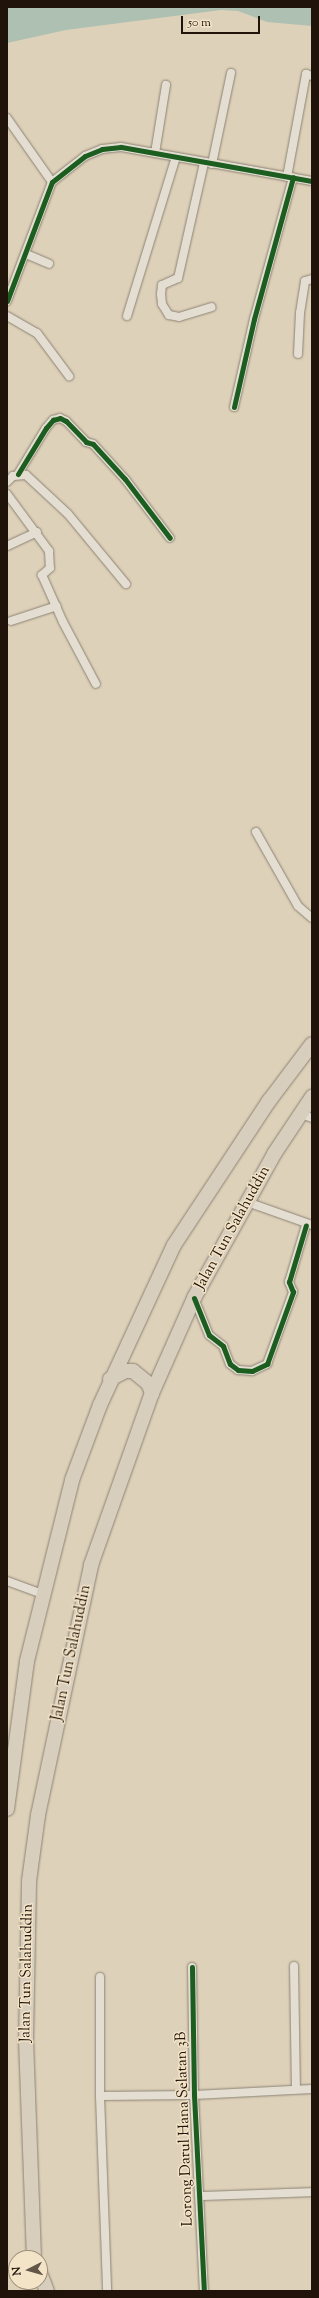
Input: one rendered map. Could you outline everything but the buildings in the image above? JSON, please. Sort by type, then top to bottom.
[{"type":"highway","points":[[7,1809],[27,1661],[42,1594],[72,1480],[110,1379],[174,1245],[269,1101],[312,1044]]},
{"type":"highway","name":"Jalan Tun Salahuddin","points":[[34,2250],[26,2040],[29,1881],[40,1808],[91,1565],[152,1393],[194,1298],[247,1202],[306,1116],[312,1096]]},
{"type":"highway","points":[[110,1379],[126,1371],[133,1371],[148,1383],[152,1393]]},
{"type":"street","points":[[212,307],[179,317],[169,315],[162,304],[161,294],[162,285],[178,278],[231,73]]},
{"type":"street","points":[[234,407],[254,319],[290,177],[306,74],[312,76]]},
{"type":"street","points":[[155,153],[166,85]]},
{"type":"street","points":[[7,118],[52,182]]},
{"type":"street","points":[[7,301],[52,182],[85,156],[102,149],[121,147],[312,182]]},
{"type":"street","points":[[127,316],[176,157]]},
{"type":"street","points":[[26,254],[49,264]]},
{"type":"street","points":[[298,354],[300,313],[305,281],[312,279]]},
{"type":"street","points":[[7,316],[37,334],[69,376]]},
{"type":"street","points":[[7,482],[18,474],[46,428],[53,420],[60,418],[66,421],[86,442],[93,444],[125,479],[170,538]]},
{"type":"street","points":[[18,474],[26,475],[68,514],[126,584]]},
{"type":"street","points":[[7,494],[37,532],[49,551],[50,568],[42,575],[96,684]]},
{"type":"street","points":[[7,546],[37,532]]},
{"type":"street","points":[[10,621],[57,606]]},
{"type":"street","points":[[256,832],[298,906],[312,918]]},
{"type":"street","points":[[194,1298],[209,1335],[223,1346],[230,1364],[238,1370],[252,1371],[267,1364],[293,1292],[289,1282],[309,1225],[247,1202]]},
{"type":"street","points":[[7,1581],[42,1594]]},
{"type":"street","points":[[294,1966],[296,2089]]},
{"type":"street","name":"Lorong Darul Hana Selatan 3B","points":[[192,1967],[194,2095],[204,2291]]},
{"type":"street","points":[[100,1978],[100,2096],[107,2291]]},
{"type":"street","points":[[100,2096],[194,2095],[312,2089]]},
{"type":"street","points":[[200,2196],[312,2192]]},
{"type":"shaded area","points":[[7,7],[312,7],[312,26],[267,22],[238,11],[221,10],[66,30],[7,43]]},
{"type":"cycle path","points":[[7,301],[52,182],[85,156],[102,149],[121,147],[312,181]]},
{"type":"cycle path","points":[[234,407],[254,319],[293,177]]},
{"type":"cycle path","points":[[18,474],[46,428],[53,420],[60,418],[66,421],[86,442],[93,444],[125,479],[170,538]]},
{"type":"cycle path","points":[[194,1298],[209,1335],[223,1346],[230,1364],[238,1370],[252,1371],[267,1364],[293,1292],[289,1282],[306,1225]]},
{"type":"cycle path","points":[[192,1967],[194,2095],[204,2291]]}]
